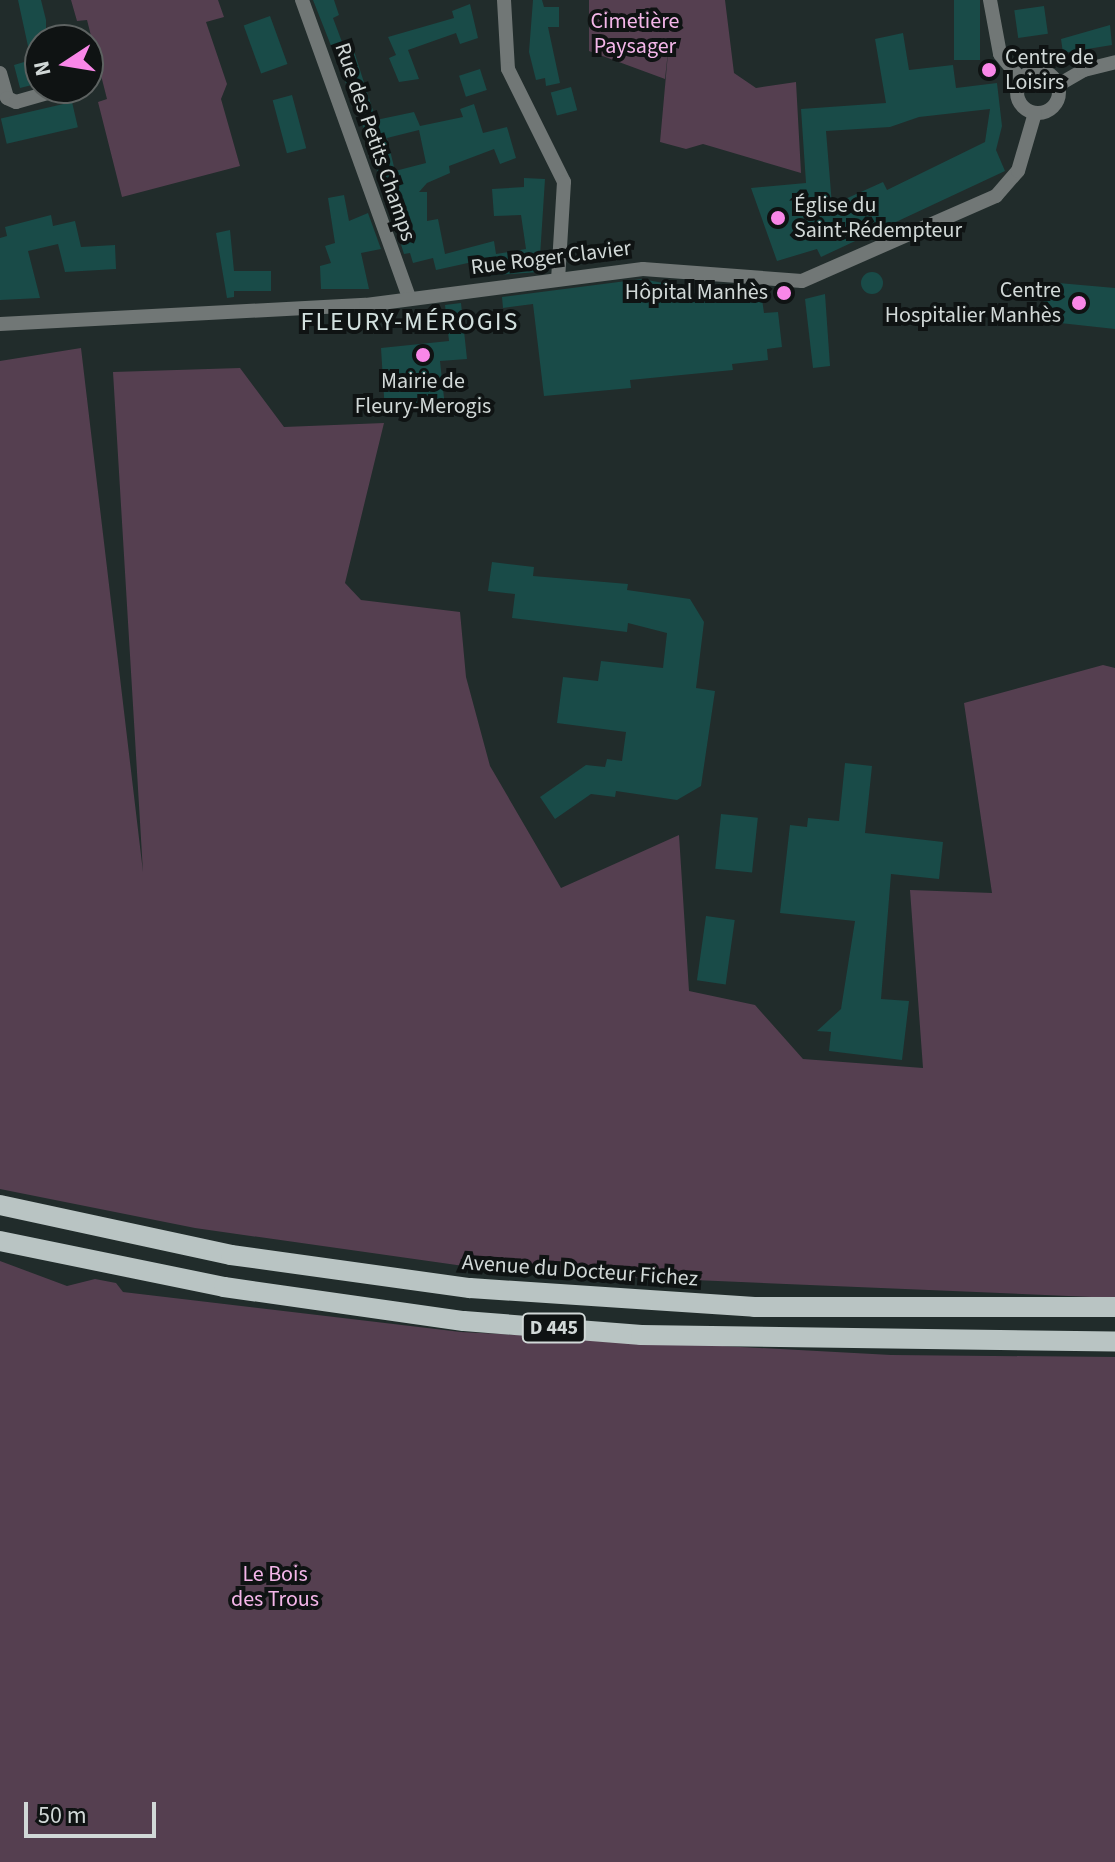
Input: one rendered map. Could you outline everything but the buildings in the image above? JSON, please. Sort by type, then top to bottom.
[{"type":"main road","name":"Avenue du Docteur Fichez","points":[[0,1205],[47,1218],[231,1255],[470,1288],[754,1307],[1115,1307]]},
{"type":"main road","name":"D 445","points":[[0,1241],[224,1287],[464,1321],[641,1335],[1115,1342]]},
{"type":"street","name":"Rue des Petits Champs","points":[[302,0],[409,298]]},
{"type":"street","points":[[504,0],[508,69],[564,182],[558,279]]},
{"type":"street","points":[[990,0],[1000,54],[1021,80],[1018,97],[1035,113]]},
{"type":"street","name":"Rue Roger Clavier","points":[[0,324],[409,298],[643,269],[782,280],[821,276],[1005,190],[1018,171],[1035,113],[1051,110],[1058,85],[1076,73],[1115,62]]},
{"type":"street","points":[[1021,80],[1044,72],[1058,85]]},
{"type":"street","points":[[0,73],[7,98],[16,102],[24,100]]},
{"type":"green space","points":[[71,0],[218,0],[224,17],[206,22],[227,84],[221,99],[240,166],[122,197],[99,104],[104,104],[107,99],[104,87],[104,24],[77,21]]},
{"type":"green space","name":"Cimetière Paysager","points":[[589,0],[725,0],[734,73],[756,88],[796,82],[801,173],[703,144],[686,149],[660,142],[669,42],[665,79],[589,51]]},
{"type":"green space","points":[[81,348],[143,872],[113,372],[240,368],[284,427],[384,423],[345,583],[361,600],[460,612],[466,677],[490,766],[561,888],[679,835],[689,991],[755,1005],[803,1059],[923,1068],[910,890],[992,893],[964,703],[1103,665],[1115,668],[1115,1298],[506,1272],[195,1228],[0,1189],[0,361]]},
{"type":"green space","name":"Le Bois des Trous","points":[[0,1261],[67,1286],[95,1279],[116,1283],[123,1292],[461,1332],[891,1355],[1115,1357],[1115,1862],[0,1862]]},
{"type":"place","name":"Centre de Loisirs","points":[[989,70]]},
{"type":"place","name":"Église du Saint-Rédempteur","points":[[778,218]]},
{"type":"place","name":"Hôpital Manhès","points":[[784,293]]},
{"type":"place","name":"Centre Hospitalier Manhès","points":[[1079,303]]},
{"type":"place","name":"Mairie de Fleury-Merogis","points":[[423,355]]},
{"type":"district","name":"FLEURY-MÉROGIS","points":[[410,322]]}]
